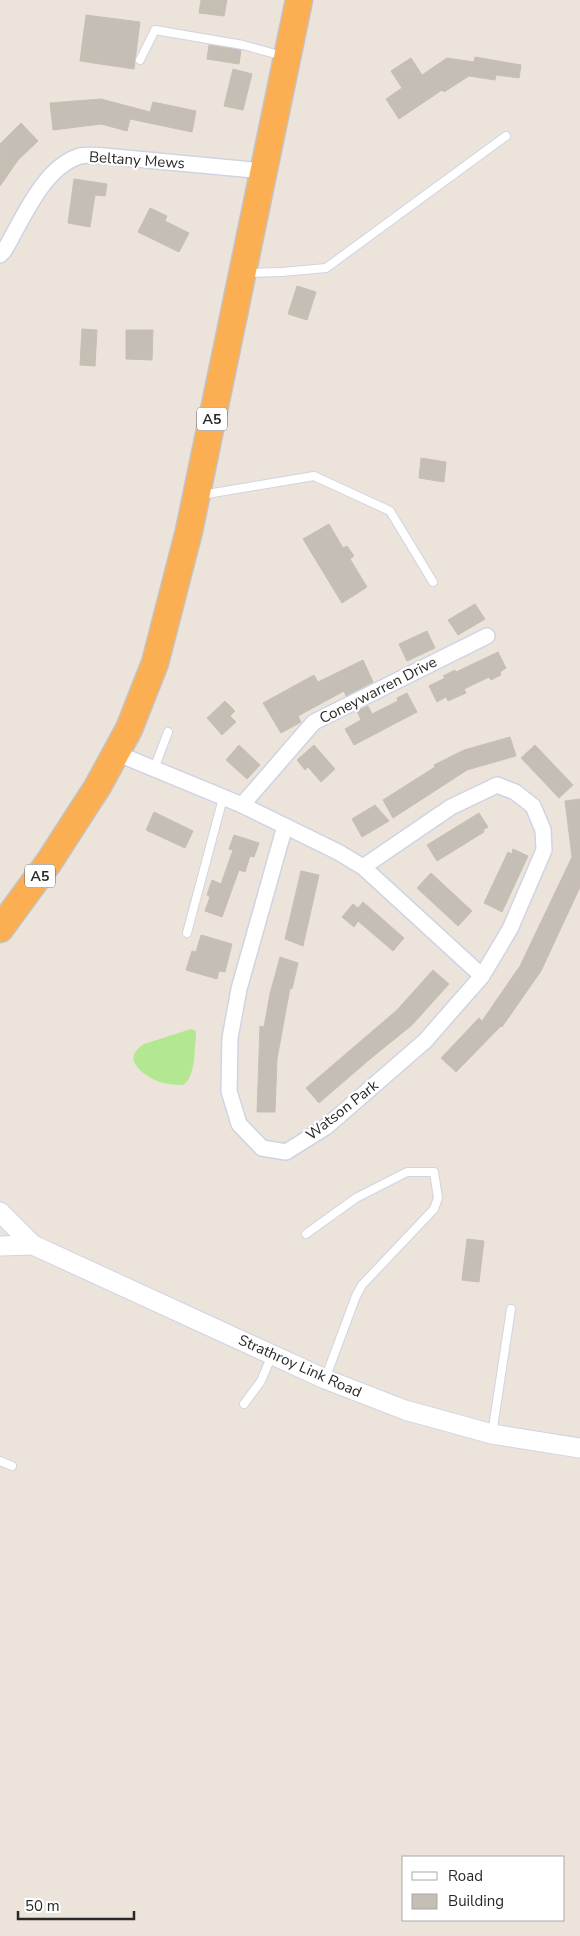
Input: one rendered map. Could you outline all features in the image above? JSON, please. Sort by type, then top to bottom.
[{"type":"highway","name":"A5","points":[[0,929],[49,862],[98,786],[129,729],[155,663],[189,531],[299,0]]},
{"type":"street","name":"Beltany Mews","points":[[0,254],[4,251],[44,182],[66,163],[81,156],[104,156],[264,171]]},
{"type":"street","name":"Coneywarren Drive","points":[[242,806],[314,722],[487,636]]},
{"type":"street","points":[[116,753],[242,806],[338,852],[363,867],[482,976]]},
{"type":"street","name":"Watson Park","points":[[285,826],[239,989],[230,1038],[229,1091],[239,1124],[262,1148],[286,1152],[326,1127],[425,1041],[482,976],[510,929],[544,850],[543,830],[533,806],[515,792],[497,785],[451,807],[363,867]]},
{"type":"street","name":"Strathroy Link Road","points":[[0,1212],[33,1245],[325,1379],[406,1410],[492,1434],[580,1448]]},
{"type":"street","name":"Strathroy Link Road","points":[[0,1246],[33,1245]]},
{"type":"lane","points":[[140,60],[155,30],[243,45],[287,57]]},
{"type":"lane","points":[[242,273],[326,268],[506,136]]},
{"type":"lane","points":[[196,496],[314,476],[390,511],[433,582]]},
{"type":"lane","points":[[154,769],[168,732]]},
{"type":"lane","points":[[187,933],[222,798]]},
{"type":"lane","points":[[306,1234],[356,1198],[406,1172],[434,1172],[438,1198],[434,1209],[362,1285],[356,1296],[325,1379]]},
{"type":"lane","points":[[492,1434],[511,1309]]},
{"type":"lane","points":[[244,1404],[261,1382],[272,1355]]},
{"type":"lane","points":[[0,1461],[12,1466]]},
{"type":"green space","points":[[191,1029],[196,1031],[194,1063],[190,1076],[183,1085],[158,1081],[143,1073],[135,1064],[134,1054],[144,1044]]},
{"type":"building","points":[[201,0],[227,0],[224,16],[199,13]]},
{"type":"building","points":[[86,15],[140,22],[134,69],[80,61]]},
{"type":"building","points":[[209,45],[241,50],[239,64],[207,59]]},
{"type":"building","points":[[475,57],[521,65],[519,78],[496,75],[495,80],[469,76],[444,92],[442,90],[399,119],[386,99],[402,88],[391,71],[411,58],[422,75],[447,58],[474,62]]},
{"type":"building","points":[[233,69],[252,74],[243,110],[224,106]]},
{"type":"building","points":[[101,99],[150,112],[153,102],[196,111],[192,132],[130,119],[127,131],[101,124],[53,130],[50,103]]},
{"type":"building","points":[[21,123],[38,141],[18,160],[0,186],[0,144]]},
{"type":"building","points":[[74,179],[107,184],[105,196],[95,195],[90,227],[68,223]]},
{"type":"building","points":[[150,208],[167,216],[165,221],[189,233],[179,252],[138,232]]},
{"type":"building","points":[[297,286],[316,292],[307,320],[288,314]]},
{"type":"building","points":[[82,329],[97,330],[95,366],[80,365]]},
{"type":"building","points":[[126,330],[153,330],[152,360],[126,359]]},
{"type":"building","points":[[421,458],[446,462],[444,482],[419,478]]},
{"type":"building","points":[[329,524],[343,548],[347,546],[354,556],[350,559],[367,587],[342,603],[303,539]]},
{"type":"building","points":[[475,604],[485,619],[458,635],[448,620]]},
{"type":"building","points":[[427,631],[435,648],[407,661],[399,644]]},
{"type":"building","points":[[498,652],[506,668],[500,672],[501,675],[491,680],[489,677],[464,689],[466,693],[448,701],[446,697],[437,702],[429,686],[445,678],[443,676],[455,670],[456,672]]},
{"type":"building","points":[[363,660],[373,682],[346,696],[344,691],[298,716],[301,722],[281,733],[263,703],[314,675],[318,682]]},
{"type":"building","points":[[407,693],[417,712],[354,745],[345,729],[361,720],[357,711],[368,706],[372,714],[398,701],[397,698]]},
{"type":"building","points":[[225,701],[235,711],[230,716],[236,722],[222,735],[207,718]]},
{"type":"building","points":[[510,737],[516,756],[467,770],[393,818],[383,800],[435,767],[434,765],[464,750]]},
{"type":"building","points":[[239,745],[260,765],[247,779],[226,760]]},
{"type":"building","points":[[314,745],[335,769],[321,782],[308,767],[305,770],[297,760]]},
{"type":"building","points":[[535,745],[573,785],[559,798],[521,758]]},
{"type":"building","points":[[580,799],[580,887],[541,971],[502,1027],[456,1072],[441,1058],[479,1018],[482,1021],[520,966],[572,857],[565,801]]},
{"type":"building","points":[[375,805],[389,821],[362,837],[352,819]]},
{"type":"building","points":[[154,812],[193,831],[185,848],[146,830]]},
{"type":"building","points":[[479,813],[488,827],[483,830],[484,832],[437,861],[427,845]]},
{"type":"building","points":[[234,835],[259,843],[254,857],[250,856],[245,872],[239,870],[222,917],[205,911],[210,897],[207,895],[212,880],[221,884],[233,850],[229,849]]},
{"type":"building","points":[[513,849],[528,856],[502,912],[484,903],[508,852],[512,854]]},
{"type":"building","points":[[301,871],[319,875],[303,946],[285,939]]},
{"type":"building","points":[[431,873],[472,911],[458,926],[417,888]]},
{"type":"building","points":[[363,902],[404,938],[393,951],[358,921],[354,927],[342,917],[353,904],[358,908]]},
{"type":"building","points":[[201,935],[232,944],[225,972],[219,971],[217,979],[186,970],[192,951],[196,952]]},
{"type":"building","points":[[280,957],[298,963],[292,989],[290,988],[277,1059],[275,1112],[257,1112],[260,1026],[264,1027],[270,994]]},
{"type":"building","points":[[433,970],[449,984],[412,1025],[319,1103],[306,1088],[397,1010]]},
{"type":"building","points":[[467,1239],[484,1241],[479,1282],[462,1280]]}]
